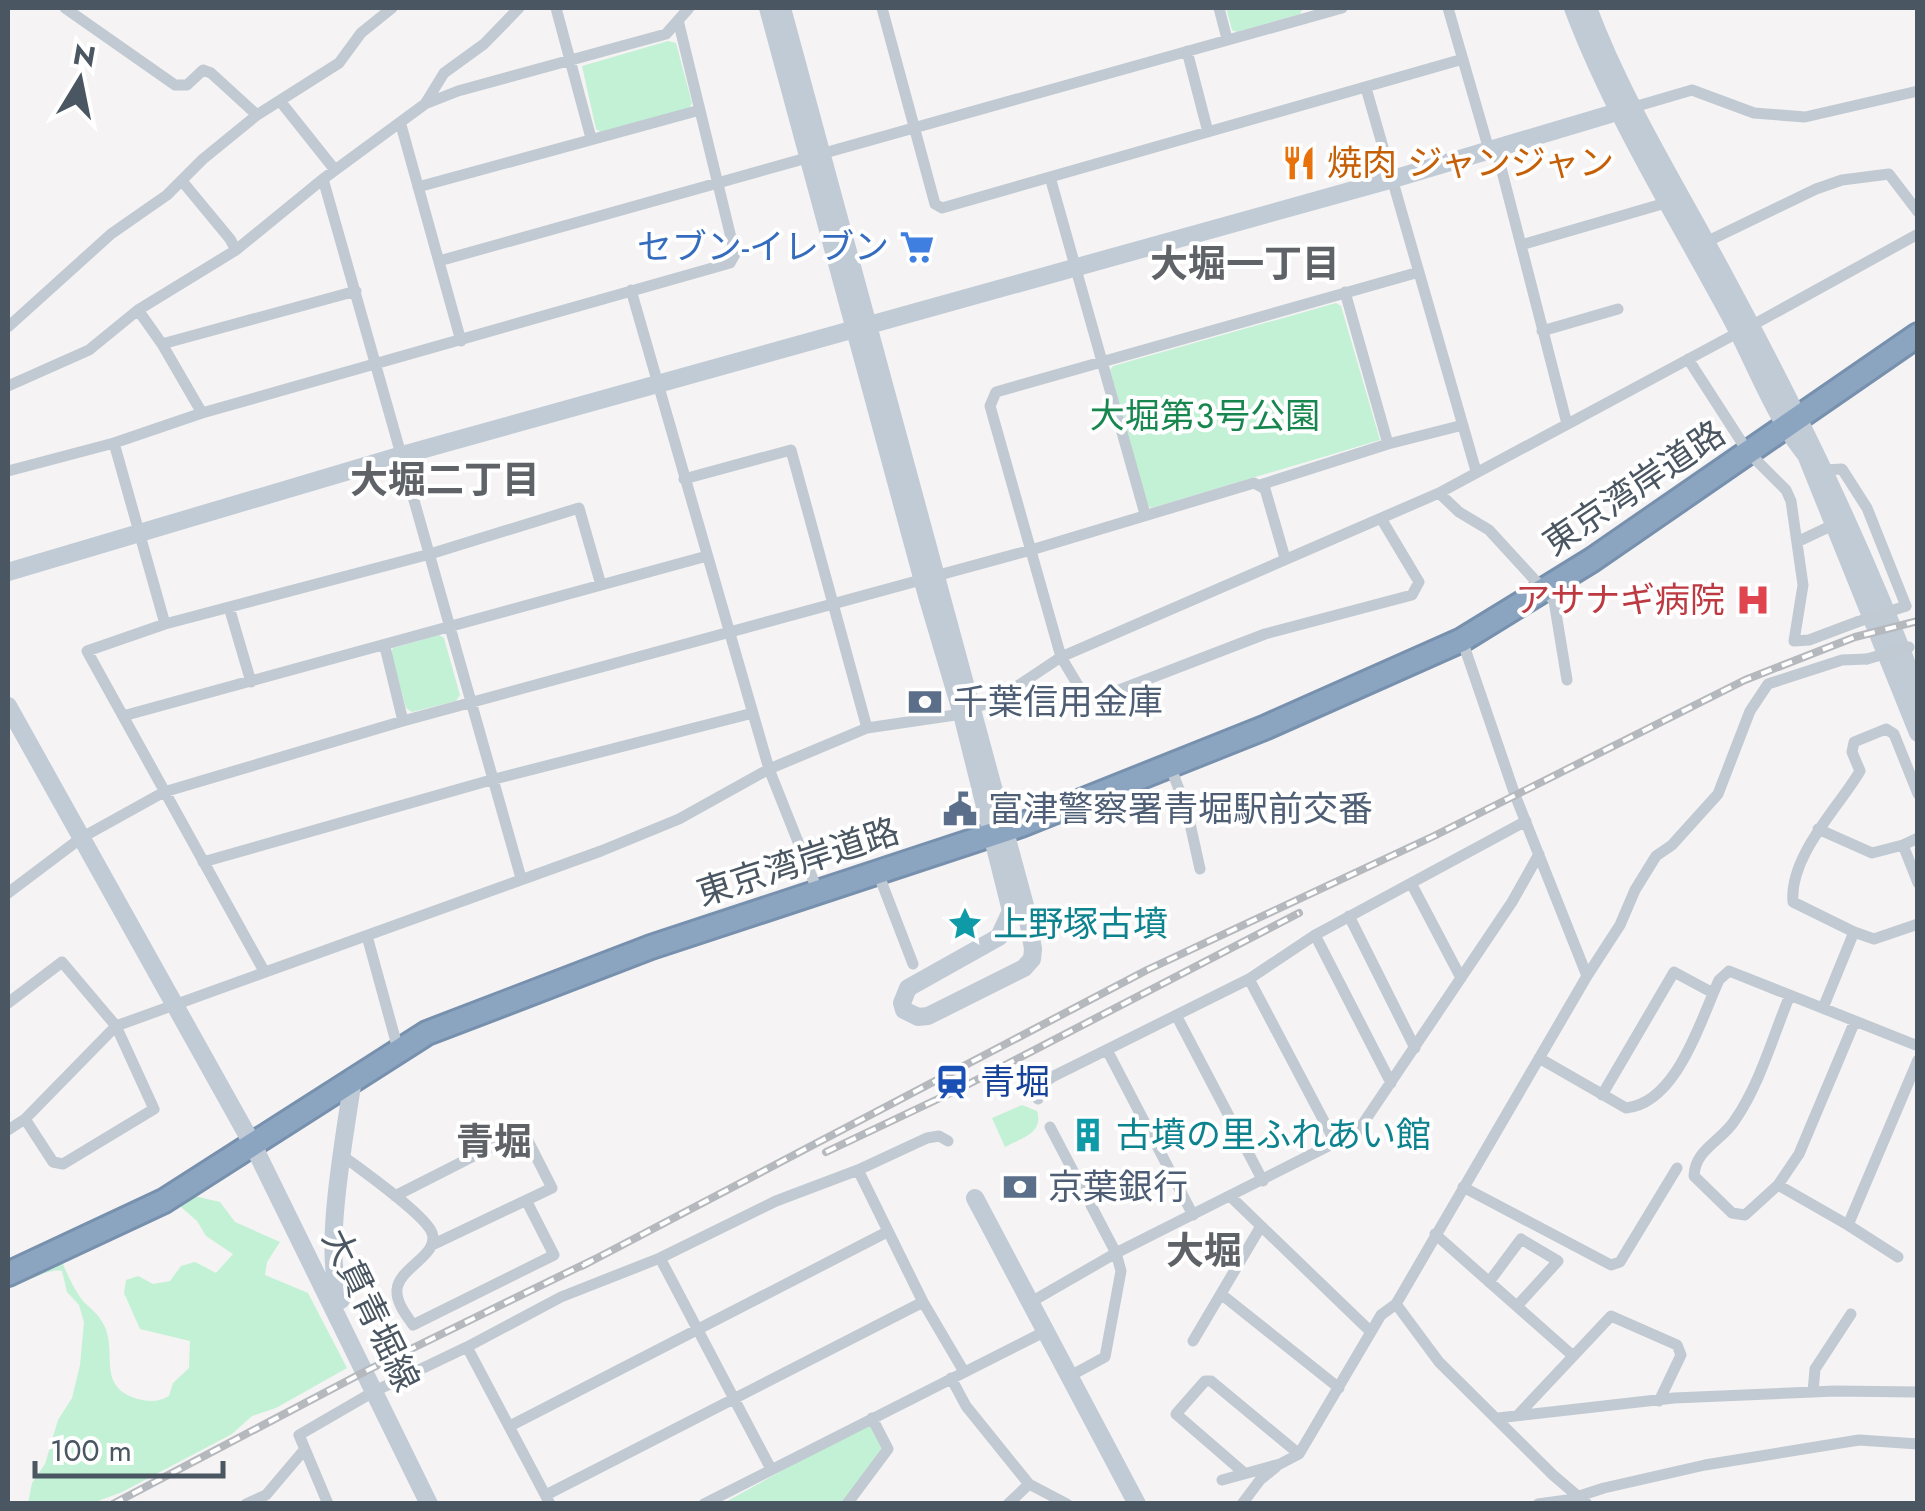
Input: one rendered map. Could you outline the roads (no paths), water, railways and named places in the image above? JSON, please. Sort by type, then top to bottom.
[{"type":"highway","name":"東京湾岸道路","points":[[8,1274],[164,1202],[398,1050],[469,1015],[651,948],[998,833],[1170,766],[1462,640],[1544,592],[1918,335]]},
{"type":"street","points":[[65,8],[175,86],[188,85],[204,70],[257,115]]},
{"type":"street","points":[[8,327],[111,234],[182,181],[202,159],[257,115],[339,63],[361,33],[392,8]]},
{"type":"street","points":[[8,386],[89,350],[138,310],[236,250],[323,179],[401,125],[425,104],[444,72],[484,44],[519,8]]},
{"type":"street","points":[[556,8],[591,138]]},
{"type":"street","points":[[425,104],[458,91],[666,34],[689,8]]},
{"type":"street","points":[[768,8],[815,154]]},
{"type":"street","points":[[782,8],[815,154],[968,711],[998,833],[1011,911],[999,937],[908,988],[902,1002],[909,1014],[918,1017],[935,1013],[1024,968],[1032,959],[1034,949],[1026,909],[998,833]]},
{"type":"street","points":[[882,8],[935,204],[942,208],[1463,60]]},
{"type":"street","points":[[1219,8],[1227,39]]},
{"type":"street","points":[[439,260],[1227,39],[1306,12],[1342,8]]},
{"type":"street","points":[[1448,8],[1522,244],[1567,424]]},
{"type":"street","points":[[1572,8],[1706,242],[1806,455],[1918,733]]},
{"type":"street","points":[[1588,8],[1669,202],[1745,329]]},
{"type":"street","points":[[8,471],[730,263],[734,258],[678,20]]},
{"type":"street","points":[[1187,50],[1208,132]]},
{"type":"street","points":[[1366,88],[1476,471]]},
{"type":"street","points":[[8,572],[657,382],[1392,179],[1692,90],[1754,114],[1805,117],[1918,91]]},
{"type":"street","points":[[280,101],[335,170]]},
{"type":"street","points":[[418,187],[700,110]]},
{"type":"street","points":[[401,125],[461,341]]},
{"type":"street","points":[[1706,242],[1842,180],[1889,174],[1918,212]]},
{"type":"street","points":[[1050,177],[1145,514]]},
{"type":"street","points":[[323,179],[521,878]]},
{"type":"street","points":[[182,181],[236,250]]},
{"type":"street","points":[[1522,244],[1669,202]]},
{"type":"street","points":[[8,1130],[25,1119],[116,1026],[679,819],[769,769],[867,728],[968,711],[992,703],[1061,657],[1440,494],[1476,471],[1918,234]]},
{"type":"street","points":[[1382,520],[1419,582],[1412,594],[1264,634],[1088,702],[1061,657],[990,406],[996,392],[1419,272]]},
{"type":"street","points":[[162,344],[356,290]]},
{"type":"street","points":[[631,290],[769,769],[818,892]]},
{"type":"street","points":[[1345,292],[1388,444]]},
{"type":"street","points":[[138,310],[202,413]]},
{"type":"street","points":[[1542,331],[1618,310]]},
{"type":"street","points":[[1688,359],[1748,452],[1786,490],[1798,542],[1802,585],[1794,641],[1810,640],[1906,606],[1867,508],[1842,469],[1826,470]]},
{"type":"street","points":[[1790,424],[1826,470],[1864,553],[1918,693]]},
{"type":"street","points":[[1260,485],[1388,444],[1464,426]]},
{"type":"street","points":[[114,443],[165,624]]},
{"type":"street","points":[[684,479],[791,450],[867,728]]},
{"type":"street","points":[[8,892],[81,838],[164,792],[404,721],[1030,550],[1254,483],[1265,489],[1285,558]]},
{"type":"street","points":[[1440,494],[1459,512],[1489,530],[1554,600],[1567,680]]},
{"type":"street","points":[[264,971],[87,650],[165,624],[430,554],[579,508],[600,584]]},
{"type":"street","points":[[1798,542],[1835,524]]},
{"type":"street","points":[[123,716],[707,556]]},
{"type":"street","points":[[229,607],[251,682]]},
{"type":"street","points":[[1462,640],[1526,821],[1587,976]]},
{"type":"street","points":[[1242,1504],[1260,1480],[1300,1454],[1381,1315],[1396,1304],[1620,925],[1656,856],[1672,845],[1718,794],[1750,711],[1768,684],[1842,660],[1867,659],[1914,646]]},
{"type":"street","points":[[385,647],[404,721]]},
{"type":"street","name":"大貫青堀線","points":[[8,706],[254,1146],[429,1504]]},
{"type":"street","points":[[203,862],[491,780],[753,713]]},
{"type":"street","points":[[1918,794],[1894,734],[1886,729],[1854,742],[1852,752],[1860,771],[1818,829],[1792,889],[1792,902],[1874,940],[1918,924]]},
{"type":"street","points":[[1170,766],[1186,810],[1200,870]]},
{"type":"street","points":[[1038,1099],[1042,1084],[1248,979],[1314,935],[1526,821]]},
{"type":"street","points":[[1818,829],[1872,853],[1918,838]]},
{"type":"street","points":[[1903,846],[1918,883]]},
{"type":"street","points":[[1031,1302],[1116,1253],[1358,1131],[1512,902],[1539,854]]},
{"type":"street","points":[[878,873],[913,964]]},
{"type":"street","points":[[1411,883],[1461,978]]},
{"type":"street","points":[[1349,916],[1414,1048]]},
{"type":"street","points":[[1822,1008],[1854,932]]},
{"type":"street","points":[[1314,935],[1391,1083]]},
{"type":"street","points":[[367,936],[398,1050]]},
{"type":"street","points":[[8,1004],[62,962],[116,1026],[154,1108],[62,1164],[53,1162],[25,1119]]},
{"type":"street","points":[[1539,1058],[1626,1108],[1639,1107],[1663,1090],[1682,1061],[1718,980],[1729,971],[1918,1046]]},
{"type":"street","points":[[1602,1095],[1674,972],[1713,993]]},
{"type":"street","points":[[1248,979],[1336,1144]]},
{"type":"street","points":[[1790,995],[1744,1107],[1733,1125],[1694,1165],[1694,1176],[1732,1213],[1746,1215],[1778,1184],[1799,1154],[1856,1021]]},
{"type":"street","points":[[1176,1015],[1263,1181]]},
{"type":"street","points":[[1107,1050],[1192,1215]]},
{"type":"street","points":[[1848,1225],[1918,1060]]},
{"type":"street","points":[[353,1078],[342,1156],[333,1283],[367,1362],[366,1372]]},
{"type":"street","points":[[1050,1127],[1116,1253],[1121,1271],[1104,1357],[1070,1376]]},
{"type":"street","points":[[394,1196],[523,1131],[552,1188],[432,1245],[396,1289],[414,1326],[554,1255],[527,1202]]},
{"type":"street","points":[[328,1504],[300,1434],[374,1390],[562,1297],[660,1258],[776,1201],[927,1138],[939,1136],[948,1141]]},
{"type":"street","points":[[342,1156],[429,1227],[434,1235],[432,1245]]},
{"type":"street","points":[[1463,1188],[1610,1265],[1620,1262],[1677,1168]]},
{"type":"street","points":[[858,1170],[957,1374],[966,1406],[1029,1484],[1067,1504]]},
{"type":"street","points":[[1778,1184],[1898,1257]]},
{"type":"street","points":[[1231,1197],[1372,1332]]},
{"type":"street","points":[[975,1198],[1137,1504]]},
{"type":"street","points":[[1192,1341],[1262,1226]]},
{"type":"street","points":[[510,1426],[887,1232]]},
{"type":"street","points":[[1436,1234],[1572,1355]]},
{"type":"street","points":[[1489,1282],[1521,1239],[1558,1261],[1517,1306]]},
{"type":"street","points":[[660,1258],[770,1469]]},
{"type":"street","points":[[1221,1294],[1338,1388]]},
{"type":"street","points":[[467,1347],[548,1499],[923,1302]]},
{"type":"street","points":[[1396,1304],[1440,1362],[1582,1499]]},
{"type":"street","points":[[1813,1392],[1815,1368],[1851,1314]]},
{"type":"street","points":[[1517,1416],[1611,1316],[1676,1345],[1681,1356],[1659,1400]]},
{"type":"street","points":[[704,1504],[1046,1331]]},
{"type":"street","points":[[1243,1472],[1176,1414],[1204,1381],[1211,1381],[1300,1454]]},
{"type":"street","points":[[1498,1418],[1659,1400],[1813,1392],[1918,1392]]},
{"type":"street","points":[[848,1504],[888,1450],[872,1418]]},
{"type":"street","points":[[1538,1504],[1582,1499],[1705,1465],[1859,1440],[1918,1444]]},
{"type":"street","points":[[246,1504],[266,1494],[306,1449]]},
{"type":"street","points":[[1222,1480],[1280,1464]]},
{"type":"street","points":[[1008,1504],[1029,1484]]},
{"type":"railway","points":[[582,1266],[1147,970],[1434,836],[1745,680],[1855,637],[1918,621]]},
{"type":"railway","points":[[826,1152],[959,1089],[1299,913]]},
{"type":"railway","points":[[113,1504],[366,1371],[595,1259]]},
{"type":"place","name":"焼肉 ジャンジャン","points":[[1299,163]]},
{"type":"place","name":"セブン-イレブン","points":[[917,247]]},
{"type":"place","name":"アサナギ病院","points":[[1753,600]]},
{"type":"place","name":"千葉信用金庫","points":[[925,702]]},
{"type":"place","name":"富津警察署青堀駅前交番","points":[[960,809]]},
{"type":"place","name":"上野塚古墳","points":[[965,924]]},
{"type":"place","name":"青堀","points":[[952,1082]]},
{"type":"place","name":"古墳の里ふれあい館","points":[[1088,1135]]},
{"type":"place","name":"京葉銀行","points":[[1020,1187]]},
{"type":"district","name":"大堀一丁目","points":[[1245,264]]},
{"type":"district","name":"大堀二丁目","points":[[445,480]]},
{"type":"district","name":"青堀","points":[[494,1142]]},
{"type":"district","name":"大堀","points":[[1204,1251]]},
{"type":"park label","name":"大堀第３号公園","points":[[1205,416]]}]
